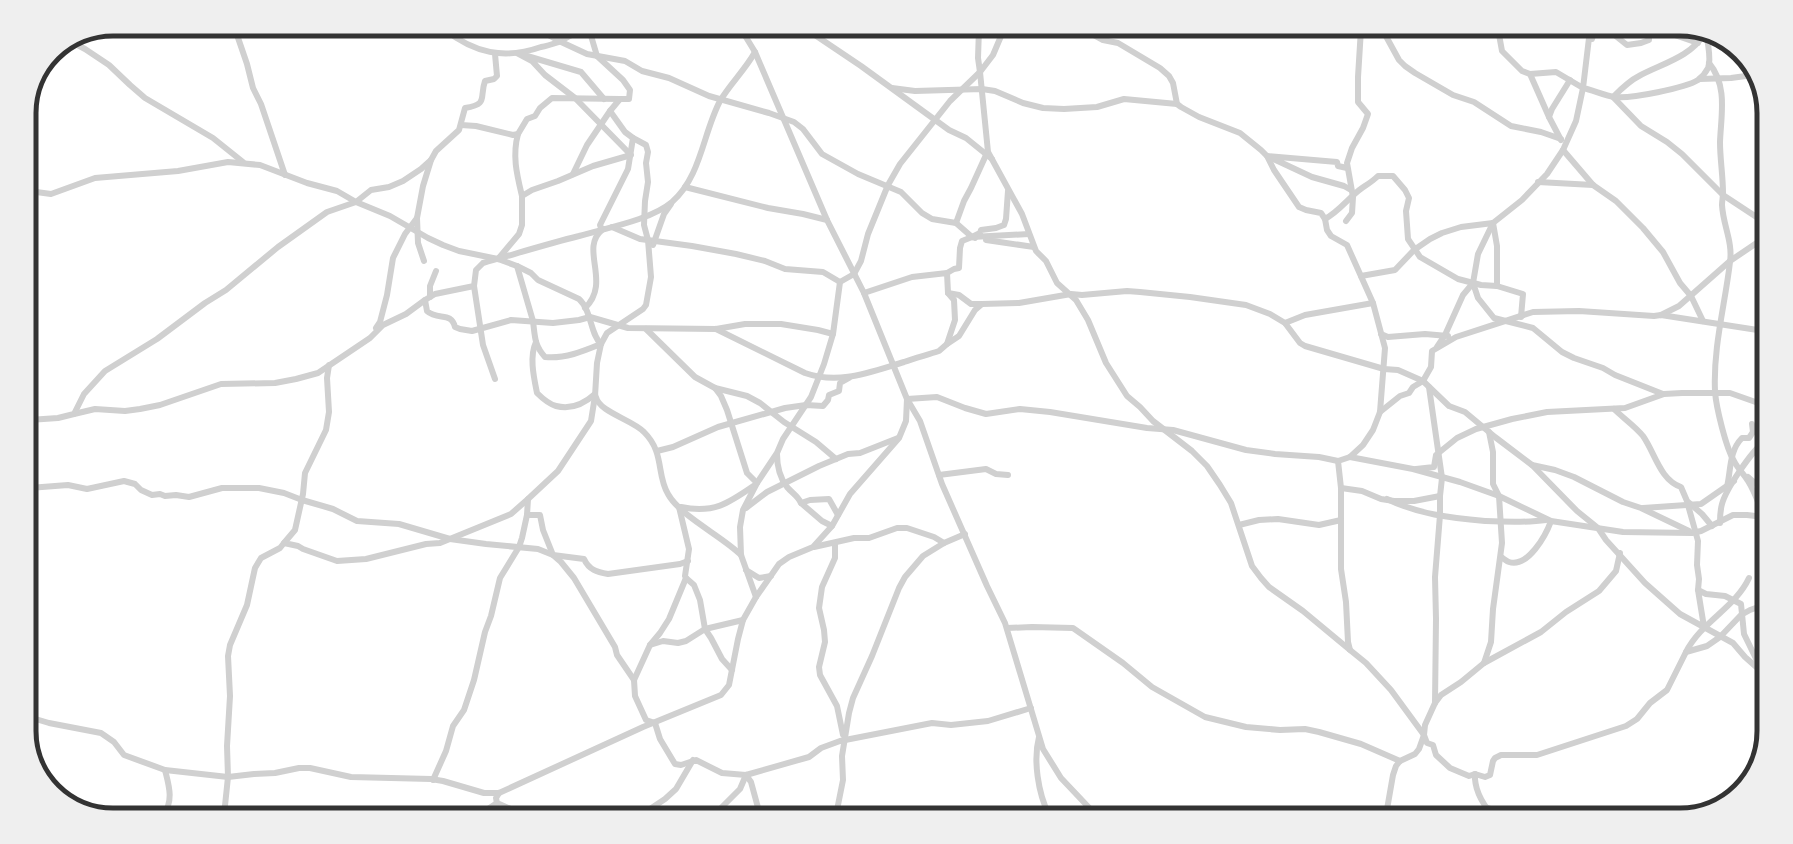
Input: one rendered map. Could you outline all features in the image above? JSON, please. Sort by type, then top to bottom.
[{"type":"street","points":[[237,36],[253,88],[261,104],[285,175]]},
{"type":"street","points":[[453,36],[476,48],[495,54],[526,52],[559,41],[568,36]]},
{"type":"street","points":[[550,36],[597,56],[625,61],[642,71],[669,78],[709,96],[794,122],[803,129],[822,154],[858,174],[888,185],[901,192],[922,213],[932,218],[956,224],[972,237],[1034,247]]},
{"type":"street","points":[[498,259],[519,234],[522,225],[522,196],[517,179],[514,154],[518,134],[527,119],[536,116],[546,101],[552,98],[629,99],[630,90],[623,80],[597,56],[591,36]]},
{"type":"street","points":[[745,36],[755,52],[827,220],[864,293],[907,399],[920,421],[939,475],[1007,628],[1039,736],[1048,759],[1061,778],[1089,808]]},
{"type":"street","points":[[816,36],[892,88],[949,130],[966,138],[992,159]]},
{"type":"street","points":[[979,36],[978,58],[988,152],[1022,214],[1034,247],[1046,261],[1057,283],[1071,294],[1088,320],[1106,363],[1124,391],[1153,421],[1192,451],[1207,466],[1231,503],[1252,566],[1265,583],[1303,611],[1366,664],[1391,690],[1424,735],[1427,744],[1432,745],[1436,755],[1450,768],[1469,776],[1475,774],[1486,777],[1492,772],[1493,761],[1495,758],[1501,755],[1537,755],[1626,726],[1637,720],[1650,703],[1667,690],[1692,641],[1704,627],[1741,592],[1749,578]]},
{"type":"street","points":[[840,282],[854,274],[861,261],[868,234],[888,185],[900,164],[950,101],[980,72],[993,55],[1001,36]]},
{"type":"street","points":[[1093,36],[1118,43],[1160,68],[1169,76],[1173,83],[1177,104]]},
{"type":"street","points":[[1346,221],[1352,213],[1352,197],[1347,168],[1352,148],[1363,128],[1368,114],[1358,102],[1361,36]]},
{"type":"street","points":[[1386,36],[1399,60],[1405,66],[1452,95],[1474,102],[1511,126],[1541,132],[1561,139]]},
{"type":"street","points":[[1499,36],[1502,51],[1522,70],[1530,74],[1556,72],[1583,88],[1613,97],[1635,97],[1678,87],[1700,79],[1747,76]]},
{"type":"street","points":[[1589,36],[1583,88],[1576,121],[1564,149],[1547,174],[1514,207],[1493,223],[1478,254],[1473,283],[1478,298],[1494,318],[1519,326],[1533,328],[1558,349],[1574,358],[1603,368],[1616,376],[1664,394]]},
{"type":"street","points":[[1588,48],[1593,36]]},
{"type":"street","points":[[1616,36],[1627,45],[1641,44],[1649,40],[1649,36]]},
{"type":"street","points":[[1678,36],[1698,43]]},
{"type":"street","points":[[1613,97],[1638,76],[1673,60],[1698,43],[1701,39]]},
{"type":"street","points":[[1700,79],[1708,69],[1708,42]]},
{"type":"street","points":[[77,45],[109,65],[145,98],[212,138],[244,163]]},
{"type":"street","points":[[284,543],[298,546],[337,561],[366,559],[426,544],[440,543],[511,514],[558,471],[591,421],[595,395],[597,363],[601,344],[607,333],[646,305],[651,276],[651,240],[664,214],[685,186],[699,159],[712,119],[721,99],[741,74],[755,52]]},
{"type":"street","points":[[517,53],[532,61],[545,75],[574,98],[631,155]]},
{"type":"street","points":[[517,53],[581,72],[604,99]]},
{"type":"street","points":[[424,261],[418,243],[417,218],[431,160],[436,151],[459,130],[465,108],[476,106],[484,97],[485,81],[494,79],[497,76],[495,54]]},
{"type":"street","points":[[1709,63],[1714,68],[1721,88],[1723,108],[1720,161],[1723,195],[1722,205],[1725,226],[1730,243],[1727,288],[1719,324],[1715,392],[1732,456],[1748,482],[1757,502]]},
{"type":"street","points":[[1530,74],[1549,117],[1561,139],[1564,149],[1593,185],[1616,201],[1664,252],[1680,283],[1691,296],[1703,321]]},
{"type":"street","points":[[1549,117],[1552,109],[1570,80]]},
{"type":"street","points":[[892,88],[916,91],[982,89],[995,91],[1023,104],[1043,108],[1064,109],[1097,107],[1124,99],[1177,104],[1188,113],[1240,133],[1267,156],[1312,177],[1344,186],[1351,190]]},
{"type":"street","points":[[1613,97],[1641,126],[1667,142],[1682,154],[1723,195],[1757,217]]},
{"type":"street","points":[[573,174],[587,145],[620,99]]},
{"type":"street","points":[[610,112],[625,132],[646,145],[648,152],[646,163],[648,182],[644,225],[651,240]]},
{"type":"street","points":[[461,125],[476,126],[513,135],[518,134]]},
{"type":"street","points":[[604,229],[601,228],[600,225],[628,169],[633,138]]},
{"type":"street","points":[[522,196],[532,190],[593,166],[631,155]]},
{"type":"street","points":[[956,224],[964,201],[986,155]]},
{"type":"street","points":[[1267,156],[1337,162],[1338,166],[1347,168]]},
{"type":"street","points":[[907,399],[937,398],[986,414],[1020,409],[1147,428],[1164,429],[1246,450],[1275,454],[1319,457],[1338,461],[1350,457],[1363,445],[1373,430],[1380,412],[1385,348],[1373,303],[1347,245],[1332,236],[1327,230],[1325,218],[1321,214],[1298,207],[1274,170],[1267,156]]},
{"type":"street","points":[[74,414],[84,394],[105,371],[157,339],[205,303],[226,290],[278,247],[327,212],[356,202],[371,190],[389,187],[403,181],[431,160]]},
{"type":"street","points":[[36,192],[51,194],[95,178],[178,171],[228,162],[260,165],[307,183],[337,191],[356,202],[410,226],[428,238],[460,251],[498,259],[517,266],[530,273],[538,280],[579,299],[590,317],[597,340],[601,344]]},
{"type":"street","points":[[1325,218],[1334,214],[1378,176],[1393,176],[1406,190],[1409,198],[1406,211],[1408,239],[1420,257],[1429,264],[1437,266],[1458,279],[1473,283],[1497,286],[1523,294],[1521,317]]},
{"type":"street","points":[[1538,182],[1593,185]]},
{"type":"street","points":[[685,186],[768,208],[827,220]]},
{"type":"street","points":[[864,293],[912,278],[947,272],[959,268],[960,248],[962,241],[980,233],[980,230],[996,228],[1004,225],[1006,219],[1008,190]]},
{"type":"street","points":[[495,379],[483,345],[482,329],[474,286],[476,270],[483,263],[612,227],[662,209],[673,201]]},
{"type":"street","points":[[370,338],[380,322],[387,295],[393,258],[405,234],[417,218]]},
{"type":"street","points":[[1360,276],[1395,270],[1414,250],[1430,239],[1461,227],[1493,223]]},
{"type":"street","points":[[1493,223],[1497,246],[1497,286]]},
{"type":"street","points":[[612,227],[640,239],[736,254],[765,261],[785,269],[823,272],[840,282]]},
{"type":"street","points":[[585,308],[593,301],[596,290],[594,242],[598,234],[604,229]]},
{"type":"street","points":[[972,237],[1028,234]]},
{"type":"street","points":[[1661,315],[1679,306],[1730,261],[1757,243]]},
{"type":"street","points":[[517,266],[533,321],[533,330],[536,342],[545,358],[553,358],[584,352],[601,344]]},
{"type":"street","points":[[436,271],[427,298],[427,312],[432,316],[450,317],[454,321],[456,327],[472,331],[511,320],[553,323],[590,317],[628,328],[716,329],[745,324],[781,324],[833,334]]},
{"type":"street","points":[[947,272],[948,293],[954,300],[955,320],[947,344]]},
{"type":"street","points":[[756,597],[741,555],[740,527],[743,510],[757,484],[777,453],[783,439],[806,405],[819,378],[833,334],[840,282]]},
{"type":"street","points":[[1380,412],[1400,396],[1409,393],[1413,387],[1423,381],[1431,368],[1432,351],[1436,348],[1445,335],[1463,295],[1473,283]]},
{"type":"street","points":[[36,420],[58,418],[95,409],[125,411],[140,409],[160,405],[221,384],[275,383],[318,373],[370,338],[383,325],[406,314],[427,298],[435,294],[474,286]]},
{"type":"street","points":[[948,293],[959,295],[972,304],[1019,303],[1071,294],[1082,295],[1127,291],[1227,302],[1259,309],[1285,324],[1300,343],[1305,346],[1384,369],[1398,370],[1423,381],[1449,406],[1465,412],[1532,466],[1577,511],[1598,528],[1606,540],[1620,553],[1645,582],[1680,614],[1733,643],[1757,668]]},
{"type":"street","points":[[1285,324],[1305,315],[1373,303]]},
{"type":"street","points":[[716,329],[805,373],[819,378],[850,377],[939,352],[947,344],[959,336],[975,310],[982,304]]},
{"type":"street","points":[[1436,348],[1456,337],[1533,312],[1555,311],[1654,316],[1661,315],[1684,317],[1757,330]]},
{"type":"street","points":[[646,329],[696,378],[715,388],[747,396],[760,403],[771,413],[816,442],[836,459]]},
{"type":"street","points":[[1381,334],[1388,337],[1424,334],[1456,337]]},
{"type":"street","points":[[536,342],[533,349],[533,360],[537,393],[556,406],[579,405],[595,395]]},
{"type":"street","points":[[225,808],[228,777],[227,746],[230,696],[228,656],[230,645],[247,605],[255,568],[261,558],[280,548],[295,530],[302,500],[305,473],[326,430],[328,412],[327,378],[329,365]]},
{"type":"street","points":[[657,451],[673,447],[718,427],[806,405],[823,406],[828,400],[829,395],[839,391],[840,383],[850,377]]},
{"type":"street","points":[[1429,387],[1440,452],[1442,478],[1435,577],[1435,703]]},
{"type":"street","points":[[715,388],[721,396],[732,424],[738,449],[747,473],[757,484]]},
{"type":"street","points":[[1413,469],[1434,467],[1436,455],[1457,438],[1483,426],[1547,412],[1625,408],[1664,394],[1682,392],[1715,392],[1730,394],[1757,403]]},
{"type":"street","points":[[595,395],[596,400],[602,406],[642,430],[657,451],[665,488],[668,495],[679,507],[741,555]]},
{"type":"street","points":[[813,546],[832,526],[850,494],[899,438],[906,421],[907,399]]},
{"type":"street","points":[[1614,409],[1640,432],[1652,450],[1658,464],[1672,484],[1680,487],[1684,497],[1690,505],[1712,526]]},
{"type":"street","points":[[1720,523],[1720,511],[1727,485],[1732,456],[1737,443],[1742,438],[1749,438],[1753,432],[1752,424]]},
{"type":"street","points":[[1484,663],[1491,642],[1493,609],[1501,557],[1499,496],[1493,484],[1493,452],[1489,432]]},
{"type":"street","points":[[743,510],[766,492],[786,484],[836,459],[848,454],[860,453],[899,438]]},
{"type":"street","points":[[1723,500],[1734,480],[1757,448]]},
{"type":"street","points":[[777,453],[779,472],[786,484],[794,492],[801,503],[822,521],[832,526]]},
{"type":"street","points":[[1350,457],[1413,469],[1460,482],[1499,496],[1549,520],[1623,532],[1694,532],[1701,531],[1720,523],[1733,515],[1757,515]]},
{"type":"street","points":[[1338,461],[1342,488],[1341,568],[1346,596],[1348,642],[1350,650]]},
{"type":"street","points":[[1532,466],[1539,466],[1574,477],[1623,502],[1641,508],[1694,532]]},
{"type":"street","points":[[939,475],[986,469],[996,474],[1008,475]]},
{"type":"street","points":[[1740,471],[1757,486]]},
{"type":"street","points":[[1641,508],[1701,504],[1734,480]]},
{"type":"street","points":[[36,487],[68,485],[87,489],[124,481],[135,484],[141,490],[152,495],[160,494],[165,496],[176,495],[189,497],[222,488],[259,488],[284,493],[333,509],[357,521],[399,524],[450,539],[538,549],[553,555],[584,559],[587,565],[597,573],[608,574],[680,564],[688,561]]},
{"type":"street","points":[[679,507],[706,509],[720,506],[731,502],[757,484]]},
{"type":"street","points":[[1342,488],[1362,491],[1420,512],[1463,520],[1501,522],[1534,522],[1549,520]]},
{"type":"street","points":[[1386,499],[1414,501],[1440,496]]},
{"type":"street","points":[[433,780],[446,750],[453,726],[464,710],[474,680],[500,578],[519,547],[527,515],[528,499]]},
{"type":"street","points":[[801,503],[810,500],[829,499],[838,515]]},
{"type":"street","points":[[1690,505],[1694,532],[1699,549],[1697,566],[1699,579],[1698,590],[1704,627]]},
{"type":"street","points":[[655,723],[646,720],[635,696],[634,680],[650,645],[669,619],[686,578],[685,576],[689,549],[679,507]]},
{"type":"street","points":[[527,515],[540,515],[543,530],[553,555],[574,578],[615,647],[617,655],[634,680]]},
{"type":"street","points":[[1239,525],[1259,520],[1278,519],[1319,525],[1341,520]]},
{"type":"street","points":[[1501,557],[1509,562],[1519,562],[1530,555],[1547,534],[1549,520]]},
{"type":"street","points":[[36,720],[101,733],[114,742],[124,755],[166,770],[228,777],[276,773],[299,768],[310,768],[351,777],[443,781],[484,793],[498,793],[721,695],[729,685],[743,620],[756,597],[779,564],[789,557],[813,546],[835,543],[854,538],[869,538],[897,528],[907,528],[934,537],[944,543]]},
{"type":"street","points":[[837,808],[843,780],[842,756],[846,722],[853,698],[872,656],[899,588],[905,577],[919,560],[944,543],[965,534]]},
{"type":"street","points":[[835,543],[835,558],[822,587],[819,608],[825,642],[819,667],[820,675],[837,706],[844,741]]},
{"type":"street","points":[[1387,808],[1393,774],[1400,761],[1418,752],[1424,735],[1425,725],[1435,703],[1441,695],[1461,682],[1484,663],[1536,635],[1566,612],[1599,591],[1616,571],[1620,553]]},
{"type":"street","points":[[746,570],[758,578],[771,576]]},
{"type":"street","points":[[686,578],[694,586],[700,600],[705,629],[722,659],[732,670]]},
{"type":"street","points":[[1698,590],[1706,594],[1725,596],[1741,604],[1744,634],[1757,660]]},
{"type":"street","points":[[1686,652],[1702,648],[1720,637],[1742,615],[1757,608]]},
{"type":"street","points":[[650,645],[664,641],[678,643],[686,641],[705,629],[743,620]]},
{"type":"street","points":[[1007,628],[1074,628],[1094,644],[1123,663],[1152,687],[1205,717],[1246,727],[1286,730],[1305,729],[1319,732],[1361,744],[1400,761]]},
{"type":"street","points":[[655,723],[660,739],[675,764],[681,765],[693,760],[722,773],[746,775],[809,757],[821,748],[844,741],[932,723],[951,725],[988,721],[1031,708]]},
{"type":"street","points":[[1039,736],[1036,757],[1038,776],[1046,808]]},
{"type":"street","points":[[652,808],[676,789],[693,760]]},
{"type":"street","points":[[166,770],[170,791],[170,803],[167,808]]},
{"type":"street","points":[[1475,774],[1475,784],[1487,808]]},
{"type":"street","points":[[721,808],[740,789],[746,775]]},
{"type":"street","points":[[746,775],[754,791],[758,808]]},
{"type":"street","points":[[497,803],[496,798],[498,793]]},
{"type":"street","points":[[489,808],[497,803]]},
{"type":"street","points":[[497,803],[508,808]]}]
